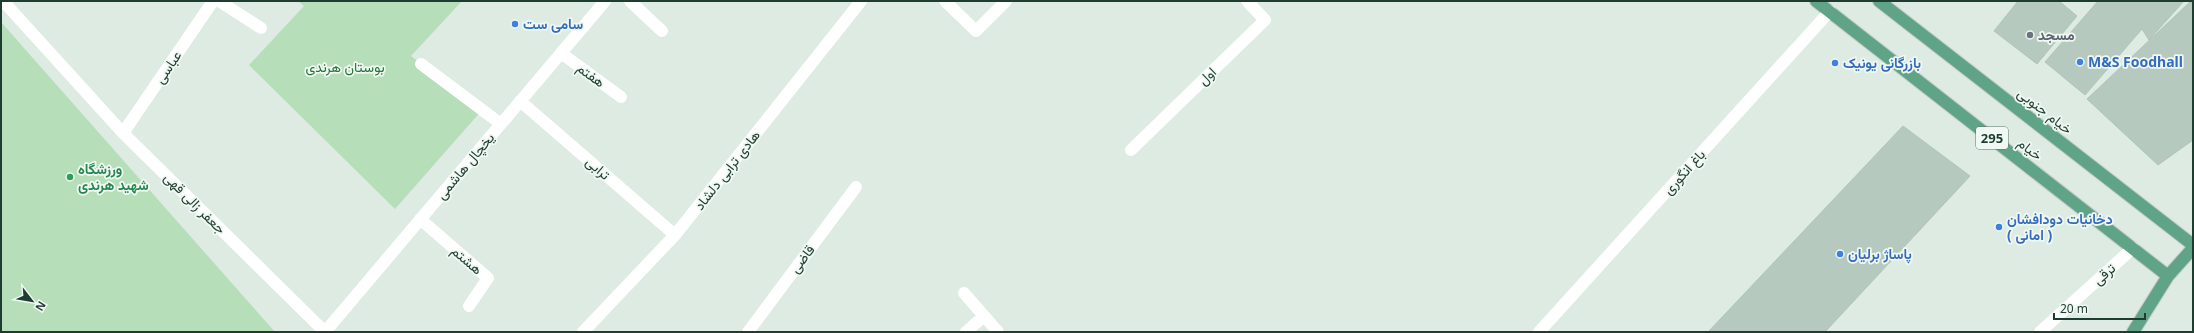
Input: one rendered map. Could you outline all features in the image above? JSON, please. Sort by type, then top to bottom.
[{"type":"main road","name":"خیام","points":[[1816,1],[2168,276]]},
{"type":"main road","name":"خیام جنوبی","points":[[1879,1],[2193,245]]},
{"type":"main road","points":[[2133,332],[2168,276],[2193,248]]},
{"type":"street","name":"جعفر زالی قهی","points":[[3,1],[123,133],[325,332]]},
{"type":"street","name":"عباسی","points":[[123,133],[213,1]]},
{"type":"street","points":[[219,1],[261,28]]},
{"type":"street","name":"یخچال هاشمی","points":[[325,332],[605,1]]},
{"type":"street","points":[[630,1],[662,31]]},
{"type":"street","name":"هادی ترابی دلشاد","points":[[583,332],[675,235],[861,1]]},
{"type":"street","points":[[945,1],[976,31],[1006,1]]},
{"type":"street","name":"اول","points":[[1131,150],[1265,20],[1247,1]]},
{"type":"street","name":"باغ انگوری","points":[[1539,332],[1830,11]]},
{"type":"street","name":"هفتم","points":[[561,53],[621,96]]},
{"type":"street","points":[[421,64],[501,124]]},
{"type":"street","name":"ترابی","points":[[520,101],[675,235]]},
{"type":"street","name":"قاضی","points":[[748,332],[856,187]]},
{"type":"street","name":"هشتم","points":[[420,219],[488,278],[469,306]]},
{"type":"street","name":"ترقی","points":[[2040,332],[2133,248]]},
{"type":"street","points":[[964,293],[998,332]]},
{"type":"street","points":[[966,332],[984,316]]},
{"type":"green space","name":"بوستان هرندی","points":[[298,1],[462,1],[411,56],[483,109],[395,209],[249,65],[304,6]]},
{"type":"green space","name":"ورزشگاه شهید هرندی","points":[[1,22],[275,332],[1,332]]},
{"type":"building","name":"مسجد","points":[[2018,1],[2059,1],[2077,16],[2037,64],[1994,31]]},
{"type":"building","points":[[2098,1],[2184,1],[2149,40],[2142,29],[2085,95],[2045,62]]},
{"type":"building","points":[[2191,1],[2193,8],[2193,140],[2158,165],[2087,99]]},
{"type":"building","name":"پاساژ برلیان","points":[[1903,126],[1970,176],[1825,332],[1708,332]]},
{"type":"place","name":"سامی ست","points":[[515,24]]},
{"type":"place","name":"مسجد","points":[[2030,35]]},
{"type":"place","name":"M&S Foodhall","points":[[2080,62]]},
{"type":"place","name":"بازرگانی یونیک","points":[[1835,63]]},
{"type":"place","name":"ورزشگاه شهید هرندی","points":[[70,177]]},
{"type":"place","name":"دخانیات دودافشان ( امانی )","points":[[1999,227]]},
{"type":"place","name":"پاساژ برلیان","points":[[1840,254]]}]
